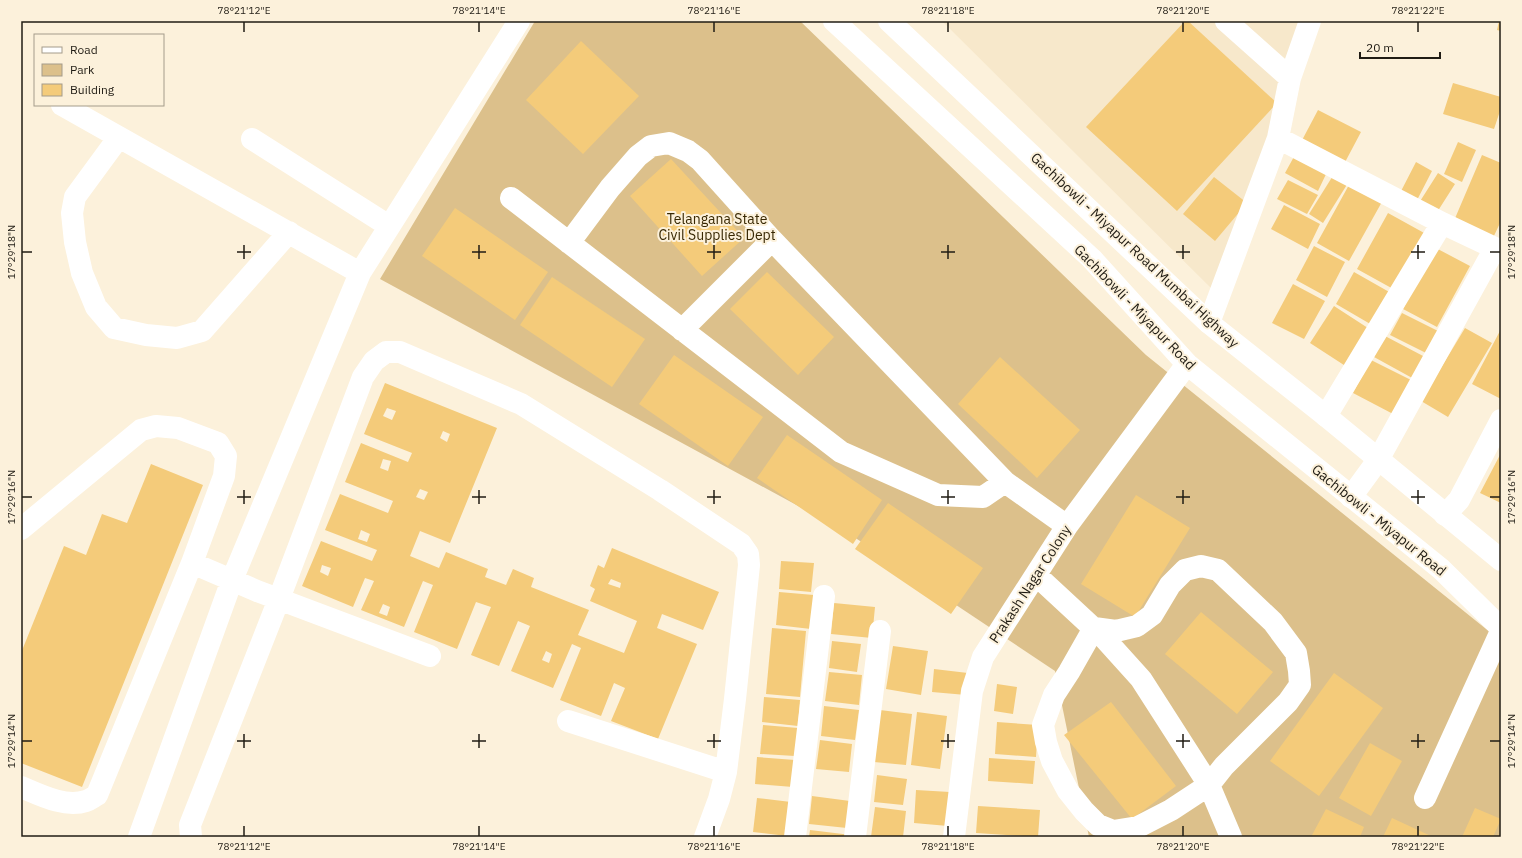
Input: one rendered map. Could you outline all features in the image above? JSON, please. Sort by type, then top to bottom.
[{"type":"street","points":[[139,837],[232,580],[360,272],[520,21]]},
{"type":"street","name":"Gachibowli - Miyapur Road","points":[[834,21],[1092,259],[1187,364],[1441,569],[1501,628]]},
{"type":"street","name":"Gachibowli - Miyapur Road Mumbai Highway","points":[[889,21],[1209,323],[1326,416],[1501,560]]},
{"type":"street","points":[[1226,21],[1290,78]]},
{"type":"street","points":[[1209,323],[1278,138],[1290,78],[1310,21]]},
{"type":"street","points":[[64,106],[360,272]]},
{"type":"street","points":[[119,137],[75,197],[72,213],[75,242],[82,273],[96,307],[114,328],[146,335],[177,338],[202,331],[289,232]]},
{"type":"street","points":[[1278,138],[1442,223],[1498,250],[1378,460],[1351,496]]},
{"type":"street","points":[[252,139],[389,226]]},
{"type":"street","points":[[569,243],[610,188],[638,156],[652,146],[669,143],[688,152],[700,160],[772,240],[1005,482],[1067,526]]},
{"type":"street","points":[[1046,217],[1072,194]]},
{"type":"street","points":[[511,198],[841,452],[938,495],[983,497],[1005,482]]},
{"type":"street","points":[[1326,416],[1442,223]]},
{"type":"street","points":[[682,330],[772,240]]},
{"type":"street","points":[[191,837],[190,825],[279,599],[363,377],[374,361],[386,352],[400,352],[520,404],[660,490],[741,544],[748,554],[749,565],[726,772],[720,799],[705,837]]},
{"type":"street","name":"Prakash Nagar Colony","points":[[954,837],[972,691],[983,657],[1067,526],[1187,364]]},
{"type":"street","points":[[1446,515],[1459,500],[1501,420]]},
{"type":"street","points":[[21,529],[141,430],[156,426],[178,428],[218,443],[226,456],[224,476],[192,563],[97,795],[87,801],[73,803],[45,797],[21,787]]},
{"type":"street","points":[[192,563],[279,599],[430,656]]},
{"type":"street","points":[[1201,566],[1218,570],[1273,622],[1296,653],[1300,685],[1288,702],[1224,766],[1209,785],[1170,810],[1138,827],[1113,832],[1098,825],[1084,811],[1068,791],[1052,761],[1046,742],[1043,724],[1054,695],[1094,628],[1116,631],[1137,626],[1152,615],[1170,585],[1185,570],[1201,566]]},
{"type":"street","points":[[1036,575],[1094,628],[1141,679],[1209,785],[1231,837]]},
{"type":"street","points":[[796,837],[824,596]]},
{"type":"street","points":[[855,837],[880,631]]},
{"type":"street","points":[[1425,798],[1501,631]]},
{"type":"street","points":[[568,721],[726,772]]},
{"type":"shaded area","points":[[942,21],[1305,21],[1219,296]]},
{"type":"green space","name":"Telangana State Civil Supplies Dept","points":[[535,21],[800,21],[1146,355],[1501,641],[1501,837],[1089,837],[1055,671],[848,533],[380,279]]},
{"type":"building","points":[[1185,21],[1188,21],[1277,103],[1177,211],[1086,127]]},
{"type":"building","points":[[1499,21],[1501,21],[1501,31],[1497,30]]},
{"type":"building","points":[[581,41],[639,96],[583,154],[526,100]]},
{"type":"building","points":[[1453,83],[1501,97],[1501,108],[1494,129],[1443,114]]},
{"type":"building","points":[[1318,110],[1361,132],[1343,166],[1300,144]]},
{"type":"building","points":[[1458,142],[1476,150],[1462,182],[1444,174]]},
{"type":"building","points":[[1296,153],[1328,170],[1318,191],[1285,173]]},
{"type":"building","points":[[1482,155],[1501,163],[1501,221],[1492,240],[1453,223]]},
{"type":"building","points":[[671,159],[744,238],[702,276],[630,196]]},
{"type":"building","points":[[1416,162],[1432,171],[1415,204],[1399,195]]},
{"type":"building","points":[[1438,173],[1455,184],[1434,217],[1417,206]]},
{"type":"building","points":[[1334,174],[1348,183],[1323,223],[1309,214]]},
{"type":"building","points":[[1214,177],[1247,203],[1215,241],[1183,214]]},
{"type":"building","points":[[1288,180],[1318,195],[1307,214],[1277,199]]},
{"type":"building","points":[[1350,183],[1383,200],[1349,261],[1317,243]]},
{"type":"building","points":[[1284,205],[1320,224],[1308,249],[1271,229]]},
{"type":"building","points":[[455,208],[548,272],[515,320],[422,256]]},
{"type":"building","points":[[1388,213],[1426,234],[1395,290],[1357,269]]},
{"type":"building","points":[[1314,246],[1345,262],[1327,297],[1296,280]]},
{"type":"building","points":[[1434,247],[1470,266],[1437,327],[1403,309]]},
{"type":"building","points":[[767,272],[834,337],[798,375],[730,309]]},
{"type":"building","points":[[1354,272],[1391,293],[1372,325],[1336,304]]},
{"type":"building","points":[[552,277],[645,339],[612,387],[520,325]]},
{"type":"building","points":[[1293,284],[1325,301],[1304,339],[1272,323]]},
{"type":"building","points":[[1334,306],[1371,330],[1347,367],[1310,343]]},
{"type":"building","points":[[1402,313],[1440,332],[1428,354],[1390,335]]},
{"type":"building","points":[[1465,328],[1492,343],[1448,417],[1421,401]]},
{"type":"building","points":[[1501,329],[1501,399],[1472,384]]},
{"type":"building","points":[[1385,336],[1425,357],[1414,379],[1374,357]]},
{"type":"building","points":[[674,355],[763,417],[728,466],[639,404]]},
{"type":"building","points":[[1000,357],[1080,430],[1037,478],[958,404]]},
{"type":"building","points":[[1371,360],[1413,381],[1395,415],[1353,393]]},
{"type":"building","points":[[385,383],[497,428],[450,543],[420,531],[410,556],[439,568],[446,552],[488,569],[485,577],[506,585],[513,569],[534,578],[531,587],[589,610],[578,635],[624,653],[637,621],[590,601],[595,589],[590,586],[598,565],[604,568],[612,548],[719,592],[703,630],[662,614],[657,628],[697,644],[658,739],[611,721],[625,688],[614,683],[601,716],[560,700],[581,648],[572,644],[553,688],[511,671],[530,626],[518,621],[499,666],[471,655],[491,607],[476,602],[457,649],[414,632],[433,585],[423,581],[404,627],[361,610],[374,581],[365,578],[353,607],[302,586],[321,541],[372,561],[377,550],[325,530],[340,494],[388,513],[393,501],[345,482],[361,443],[408,462],[412,453],[364,434]],"holes":[[[387,408],[396,411],[392,420],[383,416]],[[443,431],[450,434],[447,442],[440,438]],[[383,459],[391,461],[388,471],[380,468]],[[420,489],[428,492],[424,500],[416,497]],[[361,530],[370,534],[367,542],[358,539]],[[322,565],[331,568],[328,576],[320,572]],[[611,579],[621,583],[620,588],[608,584]],[[383,604],[390,607],[387,616],[379,613]],[[546,651],[552,654],[549,663],[542,660]]]},
{"type":"building","points":[[787,435],[882,500],[853,544],[757,478]]},
{"type":"building","points":[[1501,453],[1501,503],[1480,493]]},
{"type":"building","points":[[151,464],[203,485],[82,787],[21,763],[21,653],[64,546],[86,555],[102,514],[127,523]]},
{"type":"building","points":[[1136,495],[1190,528],[1135,617],[1081,584]]},
{"type":"building","points":[[888,503],[983,568],[951,614],[855,549]]},
{"type":"building","points":[[781,561],[814,563],[811,592],[779,589]]},
{"type":"building","points":[[779,592],[814,595],[811,629],[776,625]]},
{"type":"building","points":[[834,603],[875,607],[872,638],[831,634]]},
{"type":"building","points":[[1201,612],[1273,672],[1237,714],[1165,654]]},
{"type":"building","points":[[772,628],[806,631],[800,697],[766,694]]},
{"type":"building","points":[[832,641],[861,644],[857,672],[829,668]]},
{"type":"building","points":[[893,646],[928,651],[921,695],[886,689]]},
{"type":"building","points":[[934,669],[968,673],[966,695],[932,692]]},
{"type":"building","points":[[829,672],[862,675],[859,705],[825,701]]},
{"type":"building","points":[[1334,673],[1383,708],[1319,796],[1270,761]]},
{"type":"building","points":[[997,684],[1017,687],[1013,714],[994,711]]},
{"type":"building","points":[[764,697],[800,700],[798,726],[762,722]]},
{"type":"building","points":[[1111,702],[1176,786],[1132,819],[1064,735]]},
{"type":"building","points":[[824,706],[859,710],[855,740],[821,736]]},
{"type":"building","points":[[880,710],[912,714],[906,765],[874,762]]},
{"type":"building","points":[[917,712],[947,716],[940,769],[911,765]]},
{"type":"building","points":[[997,722],[1038,725],[1036,757],[995,754]]},
{"type":"building","points":[[763,725],[798,728],[795,756],[760,754]]},
{"type":"building","points":[[820,740],[852,744],[849,772],[816,769]]},
{"type":"building","points":[[1370,743],[1402,761],[1371,816],[1339,798]]},
{"type":"building","points":[[757,757],[795,760],[793,787],[755,784]]},
{"type":"building","points":[[989,758],[1035,761],[1033,784],[988,781]]},
{"type":"building","points":[[877,775],[907,779],[903,805],[874,802]]},
{"type":"building","points":[[916,790],[950,792],[948,826],[914,823]]},
{"type":"building","points":[[812,796],[850,801],[847,828],[809,824]]},
{"type":"building","points":[[757,798],[791,802],[787,836],[753,832]]},
{"type":"building","points":[[978,806],[1040,810],[1038,837],[976,833]]},
{"type":"building","points":[[875,807],[906,811],[903,837],[871,837]]},
{"type":"building","points":[[1475,808],[1501,819],[1493,837],[1462,837]]},
{"type":"building","points":[[1326,809],[1364,827],[1360,837],[1311,837]]},
{"type":"building","points":[[1392,818],[1433,837],[1383,837]]},
{"type":"building","points":[[810,830],[851,835],[851,837],[809,837]]}]
